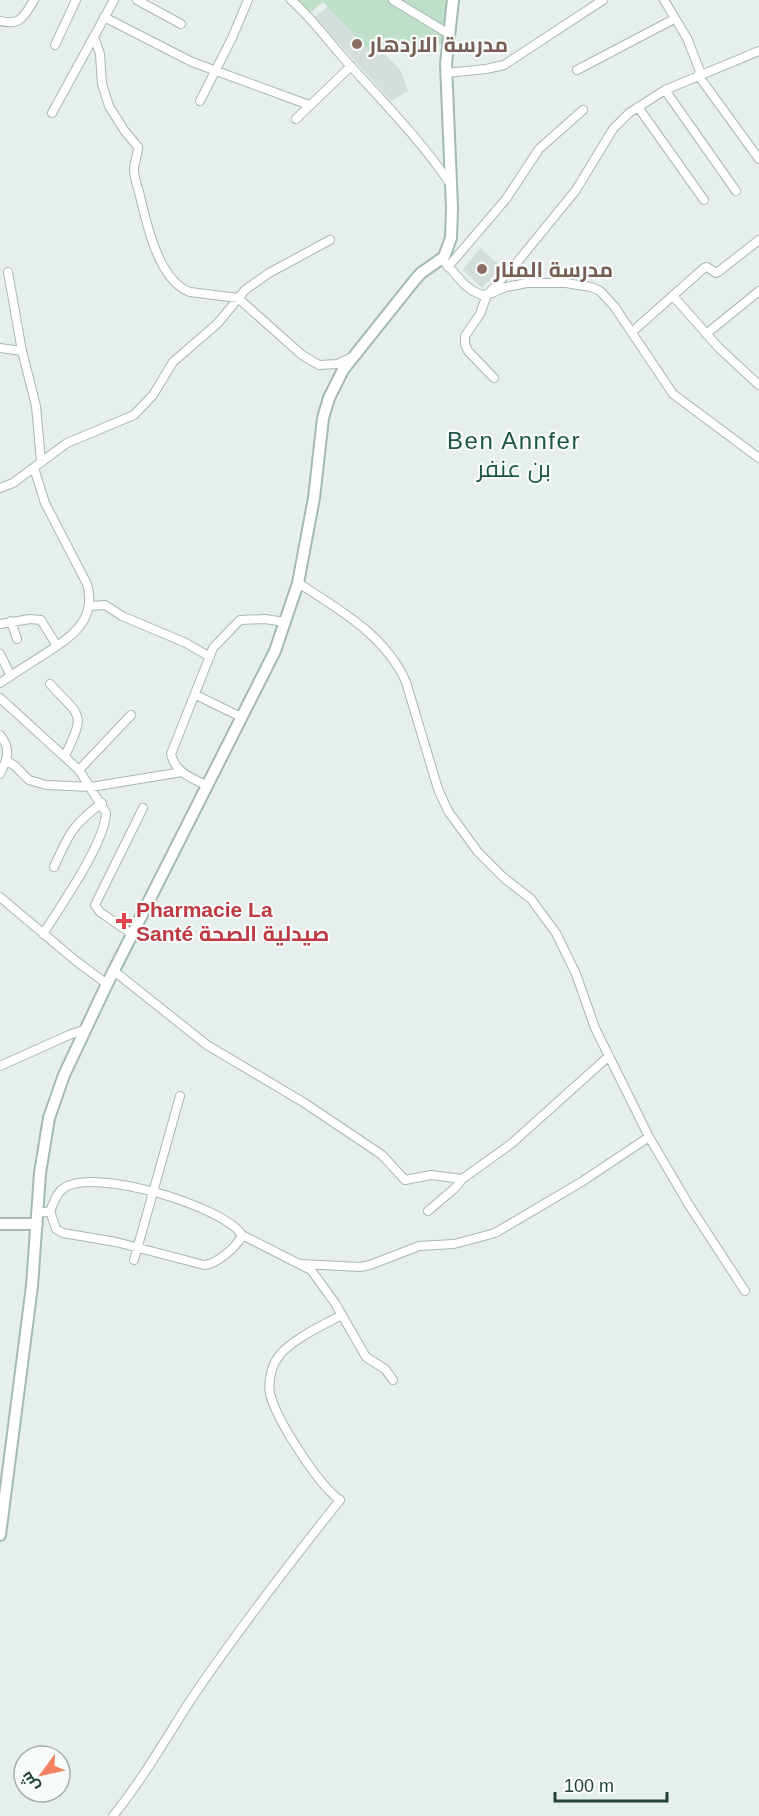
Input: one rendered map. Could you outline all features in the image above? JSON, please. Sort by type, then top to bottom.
[{"type":"street","points":[[0,21],[20,20],[33,0]]},
{"type":"street","points":[[55,45],[76,0]]},
{"type":"street","points":[[52,113],[114,0]]},
{"type":"street","points":[[137,0],[181,24]]},
{"type":"street","points":[[200,101],[248,0]]},
{"type":"street","points":[[291,0],[306,12],[415,137],[452,186]]},
{"type":"street","points":[[393,0],[449,34]]},
{"type":"street","points":[[445,263],[451,238],[452,186],[446,73],[453,0]]},
{"type":"street","points":[[446,73],[504,65],[603,0]]},
{"type":"street","points":[[664,0],[687,38],[700,75],[759,159]]},
{"type":"street","points":[[104,17],[192,62],[309,105]]},
{"type":"street","points":[[577,70],[674,19]]},
{"type":"street","points":[[94,37],[100,54],[102,84],[109,106],[138,147],[134,167],[142,211],[168,272],[183,289],[238,298],[311,361],[326,366],[352,357]]},
{"type":"street","points":[[494,378],[468,351],[465,336],[480,314],[487,295],[519,260],[576,189],[616,125],[638,106],[665,90],[759,51]]},
{"type":"street","points":[[296,119],[351,66]]},
{"type":"street","points":[[665,90],[736,191]]},
{"type":"street","points":[[638,106],[704,200]]},
{"type":"street","points":[[0,1535],[32,1286],[43,1151],[49,1118],[61,1082],[107,984],[275,651],[298,583],[314,498],[323,418],[335,384],[352,357],[421,273],[445,263],[506,200],[539,149],[583,110]]},
{"type":"street","points":[[0,488],[13,483],[54,451],[78,437],[126,420],[142,408],[153,395],[165,371],[173,362],[218,323],[238,298],[258,280],[330,240]]},
{"type":"street","points":[[632,332],[704,268],[707,267],[718,273],[759,240]]},
{"type":"street","points":[[445,263],[473,291],[482,295],[527,283],[566,283],[591,287],[606,296],[673,394],[759,458]]},
{"type":"street","points":[[8,272],[22,351],[36,406],[41,462]]},
{"type":"street","points":[[706,334],[759,291]]},
{"type":"street","points":[[673,296],[728,357],[759,385]]},
{"type":"street","points":[[0,348],[22,351]]},
{"type":"street","points":[[750,451],[759,452]]},
{"type":"street","points":[[0,684],[65,641],[84,621],[90,606],[91,597],[87,584],[45,503],[34,468]]},
{"type":"street","points":[[298,583],[372,634],[393,657],[406,682],[438,789],[448,811],[478,852],[504,878],[531,899],[552,926],[569,958],[595,1028],[649,1137],[689,1205],[745,1291]]},
{"type":"street","points":[[90,606],[105,605],[122,616],[186,643],[210,657]]},
{"type":"street","points":[[206,785],[182,772],[172,761],[171,754],[213,648],[240,620],[265,618],[285,622]]},
{"type":"street","points":[[0,624],[30,619],[43,621],[57,646]]},
{"type":"street","points":[[11,621],[17,639]]},
{"type":"street","points":[[0,654],[11,676]]},
{"type":"street","points":[[50,684],[76,711],[79,718],[76,732],[65,756]]},
{"type":"street","points":[[196,694],[241,717]]},
{"type":"street","points":[[0,698],[79,770],[102,803],[106,813],[103,831],[43,934]]},
{"type":"street","points":[[79,770],[131,715]]},
{"type":"street","points":[[0,735],[8,750],[7,761],[0,774]]},
{"type":"street","points":[[7,761],[29,780],[46,785],[91,787],[182,772]]},
{"type":"street","points":[[54,867],[72,829],[102,803]]},
{"type":"street","points":[[133,935],[100,912],[95,905],[143,808]]},
{"type":"street","points":[[0,897],[107,984]]},
{"type":"street","points":[[114,971],[207,1045],[303,1102],[382,1155],[404,1180],[431,1175],[462,1179]]},
{"type":"street","points":[[0,1066],[86,1029]]},
{"type":"street","points":[[428,1211],[462,1179],[511,1144],[609,1056]]},
{"type":"street","points":[[134,1260],[180,1096]]},
{"type":"street","points":[[301,1263],[360,1267],[418,1246],[454,1244],[489,1235],[583,1181],[649,1137]]},
{"type":"street","points":[[0,1224],[38,1218],[50,1211],[61,1191],[71,1185],[102,1182],[153,1191],[186,1202],[215,1215],[233,1225],[242,1235],[311,1270],[342,1315],[366,1357],[385,1369],[393,1380]]},
{"type":"street","points":[[50,1211],[56,1229],[59,1231],[137,1247],[207,1265],[232,1248],[242,1235]]},
{"type":"street","points":[[113,1816],[138,1784],[205,1680],[282,1574],[340,1500],[330,1492],[300,1451],[277,1411],[269,1389],[275,1362],[280,1354],[342,1315]]},
{"type":"shaded area","name":"مدرسة الازدهار","points":[[334,1],[401,71],[408,91],[391,101],[315,17]]},
{"type":"shaded area","name":"مدرسة المنار","points":[[480,248],[502,267],[482,288],[463,270]]},
{"type":"green space","points":[[293,0],[452,0],[448,43],[371,52],[323,2],[311,12]]},
{"type":"place","name":"مدرسة الازدهار","points":[[357,44]]},
{"type":"place","name":"مدرسة المنار","points":[[482,269]]},
{"type":"place","name":"Pharmacie La Santé صيدلية الصحة","points":[[124,921]]},
{"type":"district","name":"Ben Annfer بن عنفر","points":[[514,454]]}]
